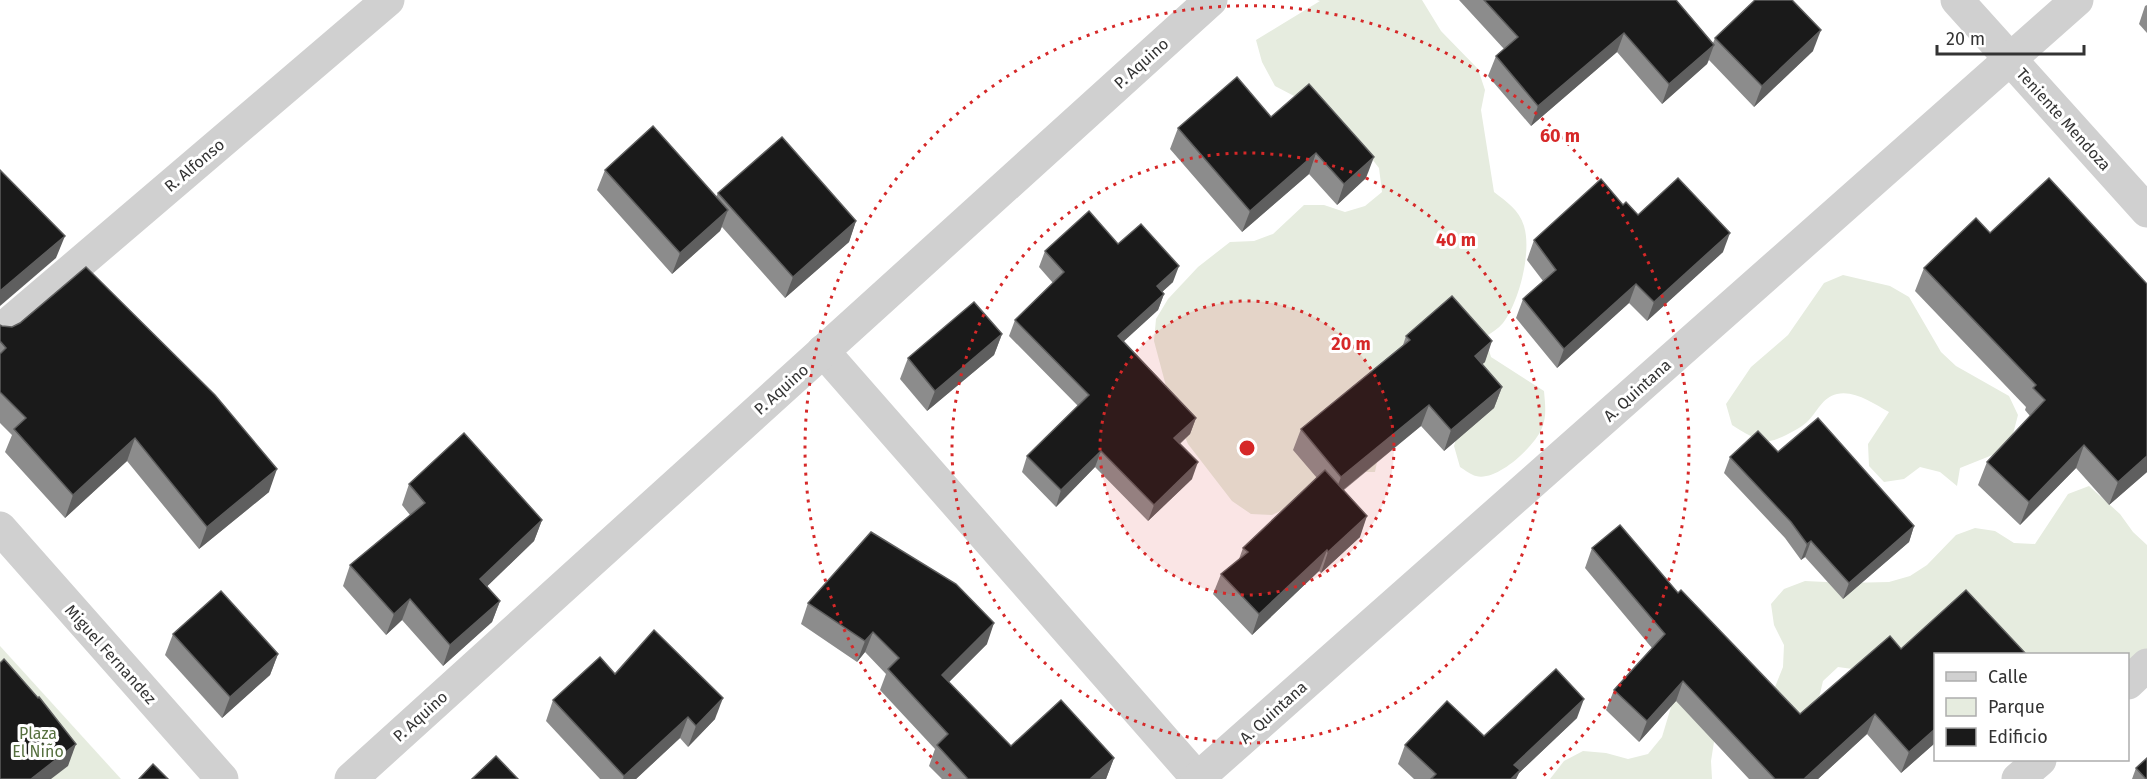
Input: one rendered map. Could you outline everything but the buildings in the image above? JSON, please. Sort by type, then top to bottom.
[{"type":"street","name":"R. Alfonso","points":[[0,331],[388,0]]},
{"type":"street","name":"P. Aquino","points":[[351,779],[1209,0]]},
{"type":"street","name":"Teniente Mendoza","points":[[1957,0],[2147,211]]},
{"type":"street","name":"A. Quintana","points":[[1197,779],[2077,0]]},
{"type":"street","points":[[823,351],[1197,779]]},
{"type":"street","name":"Miguel Fernandez","points":[[0,528],[222,779]]},
{"type":"street","points":[[2129,681],[2147,665]]},
{"type":"street","points":[[2018,779],[2038,761]]},
{"type":"green space","points":[[1317,0],[1422,0],[1441,31],[1478,69],[1485,90],[1481,110],[1494,192],[1519,215],[1526,237],[1525,263],[1514,303],[1503,323],[1485,337],[1491,357],[1544,391],[1545,419],[1532,444],[1514,461],[1494,474],[1476,476],[1470,474],[1460,467],[1454,446],[1473,380],[1382,437],[1375,472],[1351,472],[1272,515],[1251,514],[1232,501],[1188,444],[1171,405],[1154,341],[1156,319],[1168,299],[1198,267],[1230,242],[1254,241],[1273,234],[1304,205],[1324,205],[1345,212],[1365,206],[1382,192],[1379,168],[1350,131],[1334,117],[1275,86],[1262,62],[1256,40],[1320,1]]},
{"type":"green space","points":[[1843,275],[1890,286],[1909,297],[1941,352],[1956,366],[2009,396],[2018,415],[2013,434],[2000,452],[1960,468],[1957,486],[1940,472],[1920,467],[1904,479],[1884,482],[1869,466],[1868,444],[1889,412],[1851,394],[1837,394],[1827,398],[1804,424],[1770,441],[1755,438],[1732,425],[1726,404],[1751,367],[1788,335],[1824,283]]},
{"type":"green space","points":[[2089,486],[2120,514],[2133,532],[2147,545],[2147,668],[2129,681],[2129,653],[1934,653],[1860,670],[1838,667],[1823,681],[1818,702],[1845,748],[1782,708],[1775,687],[1783,667],[1784,645],[1774,625],[1771,604],[1784,589],[1805,581],[1889,582],[1910,576],[1927,565],[1956,535],[1975,528],[1995,531],[2014,543],[2035,544],[2068,494]]},
{"type":"green space","name":"Plaza El Niño","points":[[0,646],[121,779],[0,779]]},
{"type":"green space","points":[[1674,697],[1721,697],[1711,761],[1712,779],[1550,779],[1564,761],[1583,751],[1606,753],[1628,759],[1648,754],[1662,737]]}]
